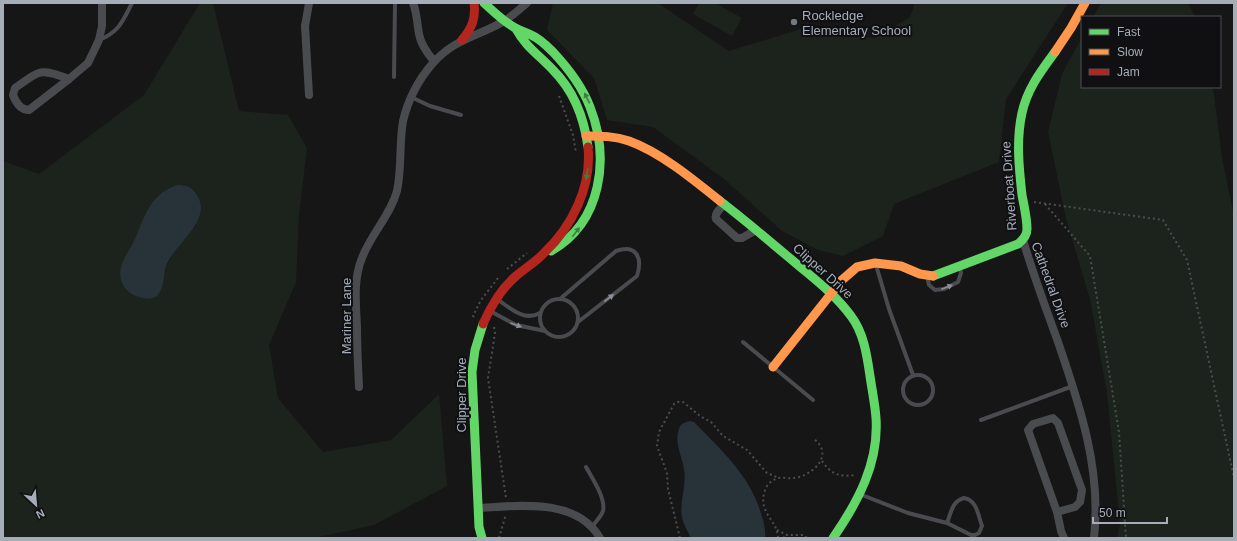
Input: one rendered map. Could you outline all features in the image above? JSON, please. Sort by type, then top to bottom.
[{"type":"street","points":[[69,80],[49,72],[36,73],[15,88],[13,95],[21,108],[30,110],[69,80],[88,63],[98,40],[102,26],[102,3]]},
{"type":"street","points":[[309,3],[305,26],[309,95]]},
{"type":"street","points":[[413,3],[417,17],[419,35],[423,47],[434,61]]},
{"type":"street","points":[[462,40],[472,28],[475,20],[474,3]]},
{"type":"street","name":"Clipper Drive","points":[[482,538],[478,508],[472,372],[473,355],[477,340],[483,322],[497,299],[514,276],[544,254],[566,242],[579,227],[588,213],[595,197],[599,179],[601,157],[599,135],[593,111],[585,93],[572,73],[559,59],[534,37],[516,29],[484,3]]},
{"type":"street","name":"Mariner Lane","points":[[359,387],[355,300],[358,270],[362,256],[372,237],[384,221],[396,192],[399,179],[403,122],[411,97],[422,75],[434,61],[449,48],[462,40],[505,20],[527,3]]},
{"type":"street","name":"Riverboat Drive","points":[[1023,240],[1027,230],[1018,151],[1019,123],[1024,103],[1036,77],[1070,30],[1085,3]]},
{"type":"street","name":"Clipper Drive","points":[[516,29],[525,45],[551,68],[565,84],[583,121],[588,151],[588,169],[577,207],[566,227],[544,254]]},
{"type":"street","name":"Clipper Drive","points":[[586,136],[599,135],[622,138],[637,143],[652,151],[725,204],[832,294],[853,318],[866,352],[876,419],[873,455],[867,479],[861,494],[846,520],[833,538]]},
{"type":"street","points":[[725,204],[716,213],[716,219],[738,238],[742,238],[756,230]]},
{"type":"street","name":"Cathedral Drive","points":[[927,276],[933,276],[960,266],[1018,244],[1023,240],[1034,276],[1074,386],[1084,424],[1093,471],[1096,510],[1094,538]]},
{"type":"street","points":[[773,367],[842,280],[856,267],[875,263],[901,266],[927,276]]},
{"type":"street","points":[[1057,512],[1075,507],[1080,502],[1082,490],[1058,423],[1053,418],[1033,424],[1028,430],[1057,512],[1060,531],[1064,538]]},
{"type":"street","points":[[478,508],[529,505],[546,506],[582,519],[592,527],[600,538]]},
{"type":"lane","points":[[98,40],[116,31],[121,25],[132,3]]},
{"type":"lane","points":[[394,77],[395,3]]},
{"type":"lane","points":[[551,68],[559,59]]},
{"type":"lane","points":[[411,97],[430,106],[461,115]]},
{"type":"lane","points":[[490,311],[516,325],[545,332],[553,337],[560,338],[566,336],[572,332],[578,322],[637,276],[639,260],[636,254],[631,249],[616,251],[560,299]]},
{"type":"lane","points":[[875,263],[889,309],[913,375]]},
{"type":"lane","points":[[927,276],[929,285],[935,290],[944,289],[958,282],[961,273],[960,266]]},
{"type":"lane","points":[[497,299],[513,311],[523,315],[533,316],[541,312]]},
{"type":"lane","points":[[545,332],[540,322],[541,312],[546,304],[551,300],[560,299],[569,301],[573,305],[578,316],[578,322]]},
{"type":"lane","points":[[743,342],[814,400]]},
{"type":"lane","points":[[913,375],[923,375],[928,377],[933,385],[934,390],[930,400],[921,405],[911,403],[907,400],[903,391],[905,382],[913,375]]},
{"type":"lane","points":[[981,420],[1074,386]]},
{"type":"lane","points":[[586,467],[595,482],[603,505],[602,512],[592,527]]},
{"type":"lane","points":[[861,494],[908,513],[947,523],[971,535],[979,533],[982,526],[973,502],[964,498],[959,499],[955,503],[947,523]]},
{"type":"path","points":[[558,92],[573,135],[576,156]]},
{"type":"path","points":[[1126,538],[1119,432],[1090,256],[1044,204],[1163,220],[1187,260],[1234,478]]},
{"type":"path","points":[[505,270],[529,251]]},
{"type":"path","points":[[478,318],[473,316],[490,287],[499,276]]},
{"type":"path","points":[[492,324],[495,333],[488,378],[506,499],[506,513],[499,538]]},
{"type":"path","points":[[680,538],[668,489],[667,473],[657,446],[659,432],[674,404],[683,402],[700,416],[711,422],[726,438],[747,450],[767,473],[779,478],[794,478],[807,475],[822,461],[822,448],[814,439]]},
{"type":"path","points":[[822,461],[832,473],[843,476],[858,474],[867,479]]},
{"type":"path","points":[[779,478],[769,483],[764,494],[764,506],[771,522],[777,530],[786,535],[804,535],[807,538]]},
{"type":"path","points":[[777,530],[778,538]]},
{"type":"path","points":[[783,538],[786,535]]},
{"type":"shaded area","points":[[200,3],[213,3],[239,111],[288,115],[307,148],[299,215],[296,282],[269,345],[278,398],[323,452],[391,440],[439,394],[447,486],[374,525],[314,538],[3,538],[3,161],[39,174],[144,95]],"holes":[[[177,185],[196,225],[169,259],[165,273],[123,286],[121,269],[147,210],[158,195]]]},
{"type":"shaded area","points":[[553,3],[658,3],[729,51],[804,28],[834,35],[875,38],[910,17],[915,3],[1068,3],[1006,99],[999,162],[894,204],[883,236],[843,256],[818,250],[782,231],[724,179],[653,127],[607,120],[594,78],[547,30]]},
{"type":"shaded area","points":[[699,3],[715,3],[742,18],[732,36],[693,14]]},
{"type":"shaded area","points":[[1101,3],[1188,3],[1194,16],[1094,16]]},
{"type":"shaded area","points":[[1081,39],[1081,88],[1213,88],[1222,158],[1234,216],[1234,538],[1117,538],[1120,524],[1107,393],[1090,299],[1066,219],[1048,132],[1062,74]]},
{"type":"shaded area","points":[[177,185],[188,187],[197,195],[201,204],[197,223],[171,256],[167,264],[162,288],[157,296],[147,299],[136,296],[131,294],[122,283],[120,274],[122,264],[150,205],[162,193]]},
{"type":"shaded area","points":[[690,421],[694,422],[725,454],[751,489],[764,524],[765,538],[691,538],[685,526],[681,512],[685,475],[677,439],[680,426]]},
{"type":"traffic: fast","points":[[484,3],[508,24],[540,40],[559,58],[583,92],[590,107],[596,127],[600,147],[600,167],[597,187],[591,206],[581,223],[568,239],[551,251]]},
{"type":"traffic: fast","points":[[516,29],[528,46],[553,70],[567,87],[581,115],[588,147]]},
{"type":"traffic: fast","points":[[933,276],[1018,244],[1023,239],[1027,229],[1019,164],[1020,123],[1027,96],[1040,73],[1055,52]]},
{"type":"traffic: fast","points":[[720,201],[831,293],[851,316],[862,337],[868,361],[876,413],[874,451],[865,481],[858,496],[833,538]]},
{"type":"traffic: fast","points":[[482,538],[479,527],[472,372],[475,350],[483,324]]},
{"type":"traffic: slow","points":[[1055,52],[1085,3]]},
{"type":"traffic: slow","points":[[586,136],[618,138],[641,146],[665,159],[720,201]]},
{"type":"traffic: slow","points":[[773,367],[842,280],[857,267],[875,263],[901,266],[920,274],[933,276]]},
{"type":"traffic: jam","points":[[462,40],[472,23],[474,3]]},
{"type":"traffic: jam","points":[[483,324],[501,292],[516,276],[541,256],[554,243],[571,218],[578,205],[587,176],[588,147]]},
{"type":"place","name":"Rockledge Elementary School","points":[[794,22]]}]
